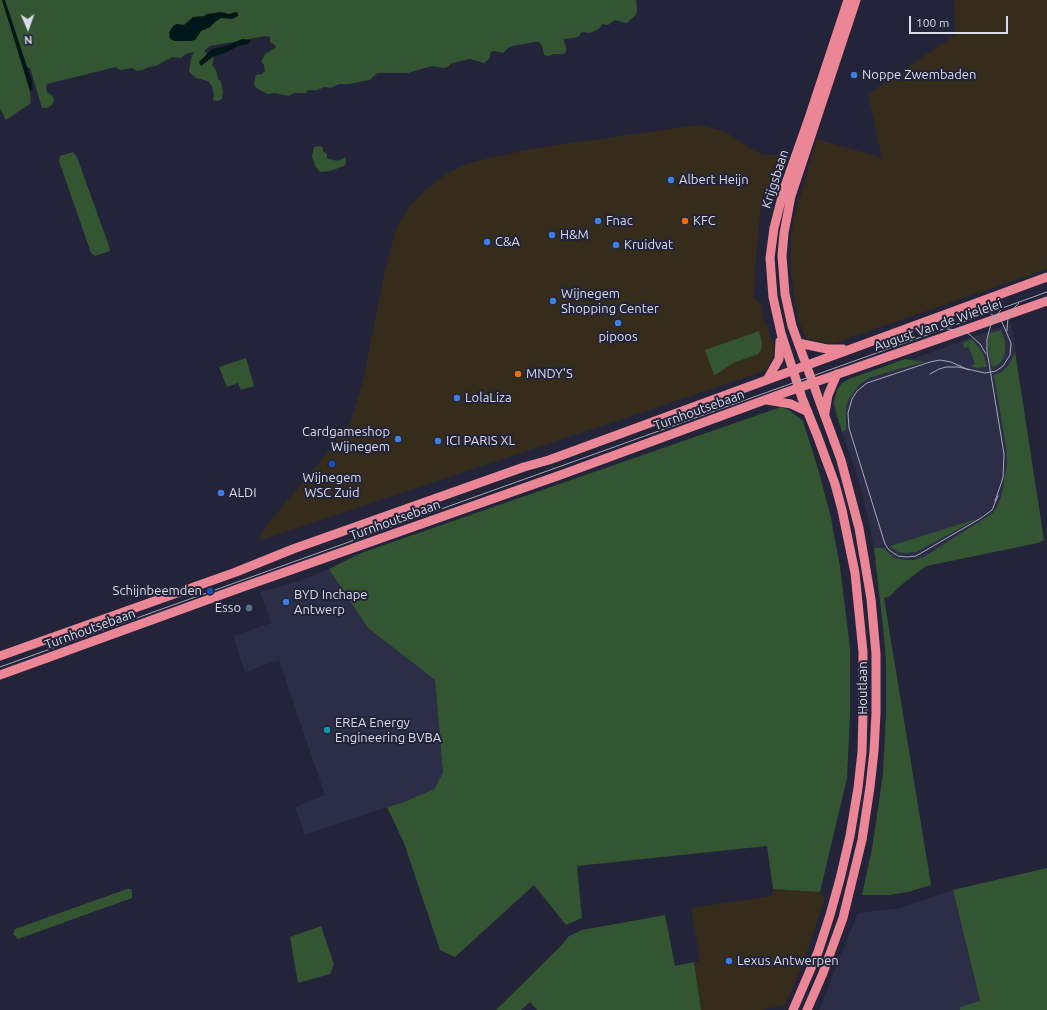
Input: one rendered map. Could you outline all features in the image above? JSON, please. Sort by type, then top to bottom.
[{"type":"main road","name":"Krijgsbaan","points":[[792,371],[781,333],[773,297],[770,252],[774,228],[788,177],[848,0]]},
{"type":"main road","name":"Krijgsbaan","points":[[807,366],[788,310],[783,279],[782,256],[786,216],[800,168],[856,0]]},
{"type":"main road","name":"August Van de Wielelei","points":[[854,347],[1047,277]]},
{"type":"main road","name":"August Van de Wielelei","points":[[813,383],[1047,301]]},
{"type":"main road","points":[[767,380],[779,359],[781,333]]},
{"type":"main road","points":[[798,343],[827,349],[854,347]]},
{"type":"main road","name":"Turnhoutsebaan","points":[[0,656],[236,572],[301,546],[541,462],[807,366],[854,347]]},
{"type":"main road","name":"Houtlaan","points":[[807,366],[841,460],[859,528],[867,570],[876,654],[876,713],[874,751],[862,840],[843,918],[808,1010]]},
{"type":"main road","name":"Houtlaan","points":[[792,371],[835,484],[847,531],[855,573],[861,630],[864,680],[864,713],[858,788],[842,872],[818,952],[794,1010]]},
{"type":"main road","points":[[824,414],[828,395],[837,374]]},
{"type":"main road","name":"Turnhoutsebaan","points":[[0,675],[240,588],[566,473],[813,383]]},
{"type":"main road","points":[[766,399],[792,404],[808,412]]},
{"type":"shaded area","points":[[2,0],[5,0],[32,82],[33,90],[30,91]]},
{"type":"shaded area","points":[[954,0],[1047,0],[1047,269],[835,343],[806,339],[800,324],[791,274],[791,237],[794,217],[817,139],[882,158],[868,94],[955,35]]},
{"type":"shaded area","points":[[221,12],[229,14],[236,12],[238,13],[238,16],[232,19],[221,18],[210,27],[201,31],[195,40],[174,41],[170,39],[169,32],[174,25],[184,25],[193,17]]},
{"type":"shaded area","points":[[242,39],[251,40],[248,44],[238,46],[225,53],[214,56],[201,66],[199,62],[212,49],[229,45]]},
{"type":"shaded area","points":[[699,125],[727,133],[756,152],[766,155],[779,155],[776,173],[765,193],[761,205],[755,268],[754,297],[762,306],[763,315],[774,348],[773,356],[767,369],[762,372],[258,541],[267,525],[333,446],[351,422],[364,377],[385,270],[397,226],[410,206],[422,193],[447,173],[466,164],[485,159],[536,148]]},
{"type":"shaded area","points":[[1011,323],[1044,540],[1038,543],[926,566],[900,585],[889,597],[879,598],[874,548],[862,492],[835,413],[833,406],[834,399],[845,384]]},
{"type":"shaded area","points":[[329,569],[368,628],[435,680],[443,773],[434,789],[404,802],[305,835],[295,807],[325,795],[279,660],[245,672],[233,636],[271,623],[260,592],[299,581]]},
{"type":"shaded area","points":[[773,889],[820,892],[825,899],[800,971],[785,1005],[761,1010],[701,1010],[694,962],[700,961],[691,908],[772,896]]},
{"type":"shaded area","points":[[953,890],[980,1002],[960,1007],[960,1010],[819,1010],[858,913],[900,908]]},
{"type":"green space","points":[[0,0],[636,0],[637,10],[636,15],[626,23],[615,20],[608,25],[602,24],[599,29],[590,33],[582,32],[578,37],[563,39],[566,52],[563,54],[548,56],[544,55],[542,45],[539,42],[535,42],[512,46],[503,53],[495,51],[491,52],[489,59],[484,63],[470,59],[452,63],[448,67],[443,68],[432,66],[408,73],[378,73],[370,80],[349,84],[339,84],[330,88],[325,87],[317,90],[308,90],[306,93],[294,93],[289,96],[275,93],[267,94],[255,87],[254,84],[256,75],[262,74],[265,71],[264,65],[261,62],[265,54],[276,46],[270,42],[270,37],[266,36],[210,46],[204,51],[214,58],[212,66],[217,73],[218,79],[221,81],[223,92],[222,99],[218,101],[213,100],[214,94],[212,86],[208,81],[196,78],[189,72],[191,58],[194,52],[186,54],[181,58],[172,57],[156,66],[143,70],[137,71],[132,68],[120,70],[116,67],[47,84],[47,92],[53,96],[54,101],[52,105],[47,108],[42,108],[30,68],[23,66],[30,91],[31,103],[6,120],[0,109]]},
{"type":"green space","points":[[320,146],[327,154],[328,159],[338,161],[346,157],[346,163],[344,166],[330,171],[320,172],[315,166],[312,156],[314,147]]},
{"type":"green space","points":[[73,152],[77,157],[109,246],[110,251],[95,256],[91,253],[59,161],[60,156]]},
{"type":"green space","points":[[1001,330],[1005,342],[1005,352],[1002,361],[998,365],[992,367],[989,355],[988,339],[990,333]]},
{"type":"green space","points":[[759,331],[762,343],[761,350],[758,354],[733,363],[714,375],[705,350]]},
{"type":"green space","points":[[972,339],[983,353],[987,367],[977,368],[970,366],[975,364],[969,347],[964,348],[963,343]]},
{"type":"green space","points":[[1015,352],[1044,540],[1038,543],[926,566],[900,586],[889,597],[884,598],[931,885],[908,892],[889,895],[862,895],[872,849],[883,774],[886,713],[886,660],[874,548],[884,548],[894,558],[913,560],[924,557],[993,513],[1002,494],[1007,464],[1006,447],[994,375],[1002,372],[1010,363]]},
{"type":"green space","points":[[246,358],[254,386],[241,390],[238,383],[227,387],[219,367]]},
{"type":"green space","points":[[905,359],[925,362],[869,378],[860,384],[849,399],[846,406],[846,430],[842,432],[834,403],[837,390],[842,383],[849,379]]},
{"type":"green space","points":[[781,407],[789,410],[803,421],[819,472],[831,518],[840,567],[850,648],[850,715],[847,778],[820,892],[773,889],[767,846],[577,866],[582,918],[566,925],[534,885],[455,957],[440,950],[404,843],[387,807],[404,802],[434,789],[443,773],[435,680],[368,628],[329,569],[361,553]]},
{"type":"green space","points":[[977,519],[916,552],[898,552],[890,546]]},
{"type":"green space","points":[[1047,868],[1047,1010],[960,1010],[960,1007],[980,1001],[953,890]]},
{"type":"green space","points":[[127,889],[131,889],[132,898],[18,939],[13,934],[15,929]]},
{"type":"green space","points":[[665,915],[675,966],[694,962],[701,1010],[537,1010],[530,1002],[521,1010],[496,1010],[560,947],[569,936],[582,930]]},
{"type":"green space","points":[[321,926],[334,964],[330,974],[298,983],[290,937]]},
{"type":"tram line","points":[[0,667],[1047,292]]},
{"type":"tram line","points":[[1007,331],[1008,317],[1019,303]]},
{"type":"tram line","points":[[995,501],[1003,478],[1004,454],[987,351],[987,339],[991,324],[1002,308]]},
{"type":"tram line","points":[[930,374],[946,367],[958,367],[985,373],[996,371],[1003,366],[1010,355],[1011,343],[1002,322],[991,314]]},
{"type":"tram line","points":[[947,329],[959,330],[969,334],[980,344],[986,354]]},
{"type":"tram line","points":[[969,370],[951,362],[940,360],[867,383],[857,391],[852,399],[848,413],[849,428],[885,544],[889,550],[898,556],[916,556],[981,518],[992,510],[998,496]]},
{"type":"place","name":"Noppe Zwembaden","points":[[854,75]]},
{"type":"place","name":"Albert Heijn","points":[[671,180]]},
{"type":"place","name":"Fnac","points":[[598,221]]},
{"type":"place","name":"KFC","points":[[685,221]]},
{"type":"place","name":"H&M","points":[[552,235]]},
{"type":"place","name":"C&A","points":[[487,242]]},
{"type":"place","name":"Kruidvat","points":[[616,245]]},
{"type":"place","name":"Wijnegem Shopping Center","points":[[553,301]]},
{"type":"place","name":"pipoos","points":[[618,323]]},
{"type":"place","name":"MNDY'S","points":[[518,374]]},
{"type":"place","name":"LolaLiza","points":[[457,398]]},
{"type":"place","name":"Cardgameshop Wijnegem","points":[[398,439]]},
{"type":"place","name":"ICI PARIS XL","points":[[438,441]]},
{"type":"place","name":"Wijnegem WSC Zuid","points":[[332,464]]},
{"type":"place","name":"ALDI","points":[[221,493]]},
{"type":"place","name":"Schijnbeemden","points":[[210,591]]},
{"type":"place","name":"BYD Inchape Antwerp","points":[[286,602]]},
{"type":"place","name":"Esso","points":[[249,608]]},
{"type":"place","name":"EREA Energy Engineering BVBA","points":[[327,730]]},
{"type":"place","name":"Lexus Antwerpen","points":[[729,961]]}]
